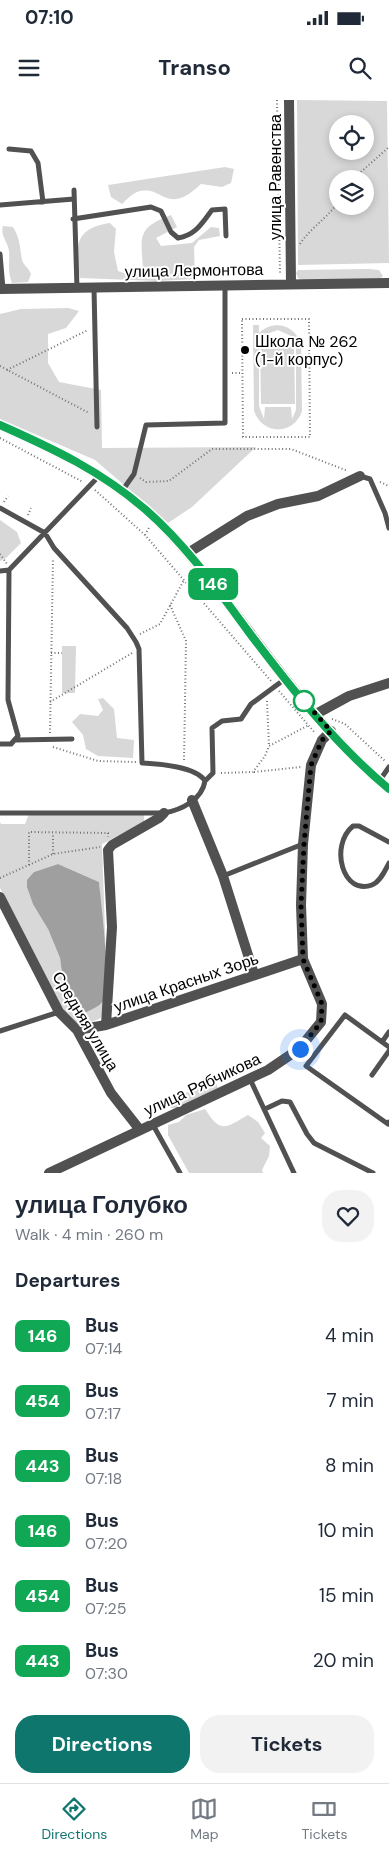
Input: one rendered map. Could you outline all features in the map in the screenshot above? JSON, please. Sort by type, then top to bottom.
[{"type":"main road","points":[[0,425],[100,475],[148,512],[188,554],[285,680],[331,731],[389,789]]},
{"type":"street","name":"улица Равенства","points":[[289,100],[291,283]]},
{"type":"street","name":"улица Лермонтова","points":[[2,289],[291,283],[389,283]]},
{"type":"street","points":[[188,554],[247,516],[278,504],[318,496],[360,476]]},
{"type":"street","points":[[316,714],[350,696],[389,683]]},
{"type":"street","points":[[303,959],[301,905],[311,765],[322,740],[331,731]]},
{"type":"street","points":[[192,800],[223,876],[254,974]]},
{"type":"street","points":[[106,1025],[112,927],[109,846],[159,818],[164,813]]},
{"type":"street","name":"Средняя улица","points":[[0,896],[59,1012],[77,1030],[112,1093],[140,1130]]},
{"type":"street","name":"улица Красных Зорь","points":[[77,1030],[106,1025],[303,959]]},
{"type":"street","name":"улица Рябчикова","points":[[49,1173],[283,1062],[300,1049],[321,1022],[322,1004],[303,959]]},
{"type":"lane","points":[[9,149],[31,150],[38,163],[43,202]]},
{"type":"lane","points":[[74,190],[73,219],[77,288]]},
{"type":"lane","points":[[0,205],[74,199]]},
{"type":"lane","points":[[73,219],[151,207],[161,211],[171,232],[178,238],[188,236],[197,230],[212,210],[225,209],[226,236]]},
{"type":"lane","points":[[0,254],[2,289]]},
{"type":"lane","points":[[122,491],[134,474],[146,425],[225,423],[225,285]]},
{"type":"lane","points":[[94,288],[97,427]]},
{"type":"lane","points":[[0,571],[10,568],[100,475]]},
{"type":"lane","points":[[360,476],[370,479],[385,513],[389,528]]},
{"type":"lane","points":[[0,508],[45,533],[54,548],[133,637],[138,649],[142,763],[184,769],[202,775],[205,780],[204,788],[192,800],[176,811],[164,813],[0,812]]},
{"type":"lane","points":[[0,744],[11,744],[18,736],[8,700],[10,568]]},
{"type":"lane","points":[[205,780],[213,773],[212,728],[222,721],[240,719],[251,704],[285,680]]},
{"type":"lane","points":[[16,740],[72,739]]},
{"type":"lane","points":[[379,781],[389,766]]},
{"type":"lane","points":[[389,842],[359,826],[353,826],[345,835],[339,858],[347,876],[355,884],[363,886],[373,885],[380,878],[389,863]]},
{"type":"lane","points":[[223,876],[304,844]]},
{"type":"lane","points":[[0,1031],[59,1012]]},
{"type":"lane","points":[[389,1047],[345,1014],[306,1066],[388,1124],[389,1122]]},
{"type":"lane","points":[[382,1042],[389,1032]]},
{"type":"lane","points":[[372,1075],[389,1051]]},
{"type":"lane","points":[[250,1078],[294,1173]]},
{"type":"lane","points":[[265,1109],[282,1101],[290,1102],[314,1143],[373,1173]]},
{"type":"lane","points":[[153,1125],[180,1173]]},
{"type":"path","points":[[277,100],[280,274]]},
{"type":"path","points":[[363,170],[389,147]]},
{"type":"path","points":[[291,259],[310,229],[329,214]]},
{"type":"path","points":[[242,319],[309,319],[310,437],[243,437],[242,373],[242,319]]},
{"type":"path","points":[[7,370],[95,327]]},
{"type":"path","points":[[0,366],[97,417]]},
{"type":"path","points":[[225,373],[242,373]]},
{"type":"path","points":[[0,438],[90,486],[146,535],[322,740]]},
{"type":"path","points":[[134,474],[146,482],[169,481],[212,449],[291,449],[360,476]]},
{"type":"path","points":[[54,548],[50,702],[51,746],[98,761],[142,763]]},
{"type":"path","points":[[0,554],[10,568]]},
{"type":"path","points":[[133,637],[160,624],[184,580]]},
{"type":"path","points":[[170,605],[186,641],[184,769]]},
{"type":"path","points":[[50,702],[138,649]]},
{"type":"path","points":[[51,653],[62,653]]},
{"type":"path","points":[[253,772],[265,756],[269,746],[268,702],[264,695]]},
{"type":"path","points":[[332,719],[345,724],[389,766]]},
{"type":"path","points":[[269,746],[309,725]]},
{"type":"path","points":[[213,773],[253,772],[311,765]]},
{"type":"path","points":[[0,878],[53,854],[109,846],[108,833],[29,832],[29,864]]},
{"type":"path","points":[[53,854],[54,833]]},
{"type":"shaded area","points":[[297,100],[387,101],[389,263],[298,265]]},
{"type":"shaded area","points":[[225,167],[234,169],[231,183],[222,187],[201,184],[189,194],[179,198],[172,199],[146,190],[135,193],[122,204],[111,197],[108,185]]},
{"type":"shaded area","points":[[171,215],[177,227],[156,238],[161,246],[192,243],[211,227],[219,228],[220,236],[199,240],[194,247],[195,279],[158,281],[80,278],[78,248],[83,234],[89,229],[110,223],[116,229],[114,252],[118,271],[130,275],[143,272],[142,243],[146,230],[159,220]]},
{"type":"shaded area","points":[[3,226],[13,227],[17,235],[22,260],[31,274],[28,282],[12,283],[9,270],[9,251],[3,236]]},
{"type":"shaded area","points":[[298,270],[379,270],[383,276],[380,279],[302,280],[298,278],[296,273]]},
{"type":"shaded area","points":[[68,308],[79,311],[66,328],[48,334],[48,363],[59,382],[101,390],[102,448],[256,447],[192,507],[168,523],[95,460],[0,419],[0,314],[21,309]]},
{"type":"shaded area","points":[[253,325],[259,325],[259,333],[271,326],[277,325],[289,328],[298,337],[301,344],[302,411],[292,425],[278,429],[264,425],[254,411]],"holes":[[[278,330],[291,336],[296,344],[296,410],[292,419],[291,407],[265,407],[264,419],[259,406],[259,344],[264,335]]]},
{"type":"shaded area","points":[[260,343],[294,343],[295,404],[261,404]]},
{"type":"shaded area","points":[[0,520],[17,532],[21,543],[6,558],[0,561]]},
{"type":"shaded area","points":[[62,646],[76,646],[75,693],[62,693]]},
{"type":"shaded area","points":[[103,698],[114,709],[117,738],[134,740],[133,758],[98,756],[86,749],[83,735],[72,722],[80,714],[98,716],[103,710],[98,699]]},
{"type":"shaded area","points":[[144,813],[144,823],[102,844],[107,990],[101,1018],[85,1025],[76,1023],[64,1011],[0,888],[0,822],[1,824],[25,824],[29,814]],"holes":[[[58,864],[99,882],[102,923],[71,998],[62,973],[60,958],[48,929],[34,872]]]},
{"type":"shaded area","points":[[58,864],[99,882],[104,925],[105,993],[102,1003],[87,1012],[77,1009],[62,973],[60,958],[48,929],[33,904],[27,887],[27,880],[34,872]]},
{"type":"shaded area","points":[[210,1082],[216,1083],[218,1088],[177,1108],[169,1108],[168,1101]]},
{"type":"shaded area","points":[[205,1109],[215,1122],[224,1126],[248,1115],[258,1122],[265,1133],[261,1138],[270,1146],[269,1156],[262,1170],[263,1173],[189,1173],[168,1135],[168,1125],[179,1122],[186,1115]]},
{"type":"bus line","name":"146","points":[[0,425],[35,440],[88,467],[148,512],[188,554],[211,582],[285,680],[331,731],[389,789]]},
{"type":"place","name":"Школа № 262 (1-й корпус)","points":[[245,350]]},
{"type":"route","points":[[300,1049],[321,1022],[322,1004],[303,959],[301,905],[311,765],[322,740],[331,731],[304,701]]}]
